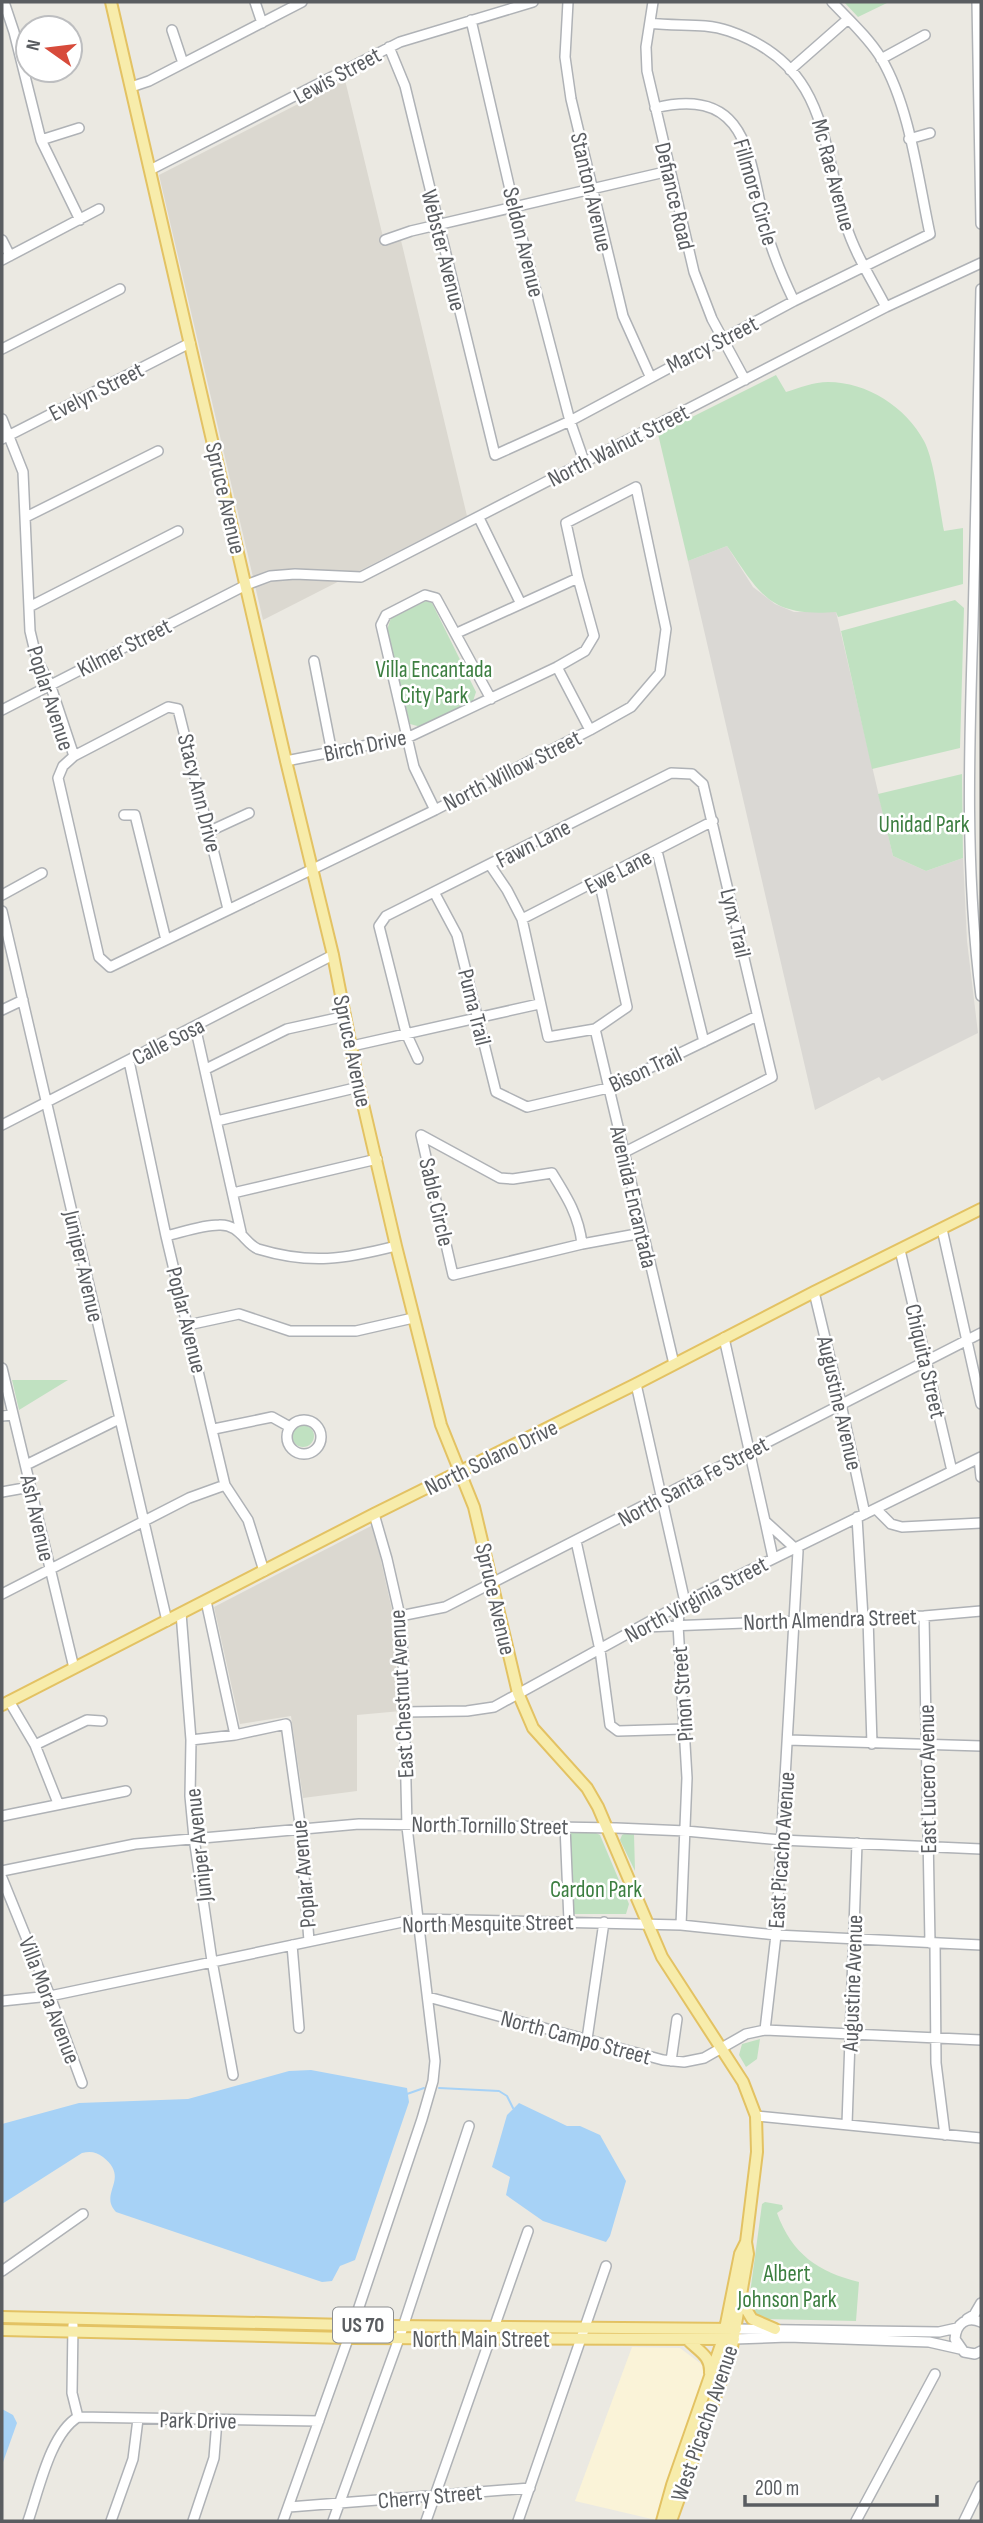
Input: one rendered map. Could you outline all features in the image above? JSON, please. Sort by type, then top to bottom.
[{"type":"main road","name":"Spruce Avenue","points":[[111,2],[286,761],[314,870],[359,1087],[413,1318],[441,1425],[474,1507],[518,1693],[533,1728],[587,1788],[607,1827],[662,1957],[723,2047]]},
{"type":"main road","name":"North Solano Drive","points":[[6,1703],[374,1514],[981,1209]]},
{"type":"main road","points":[[723,2047],[743,2082],[756,2116],[757,2154],[746,2242],[740,2254],[730,2334]]},
{"type":"main road","name":"West Picacho Avenue","points":[[662,2521],[708,2383],[730,2334],[748,2254],[746,2242]]},
{"type":"main road","points":[[740,2299],[752,2319],[775,2329]]},
{"type":"main road","name":"North Main Street","points":[[2,2317],[402,2326],[492,2334]]},
{"type":"main road","name":"North Main Street","points":[[2,2330],[398,2339],[492,2334],[730,2334]]},
{"type":"main road","name":"North Main Street","points":[[582,2334],[688,2340],[730,2334]]},
{"type":"main road","name":"West Picacho Avenue","points":[[671,2521],[732,2352],[730,2334]]},
{"type":"main road","points":[[688,2340],[705,2353],[710,2367],[708,2383]]},
{"type":"street","points":[[4,2],[14,30]]},
{"type":"street","points":[[255,2],[262,23]]},
{"type":"street","points":[[131,87],[302,2]]},
{"type":"street","name":"Lewis Street","points":[[150,170],[389,47],[533,2]]},
{"type":"street","name":"Stanton Avenue","points":[[568,2],[566,72],[591,189],[622,316],[650,376]]},
{"type":"street","name":"Defiance Road","points":[[653,2],[646,59],[669,171],[694,272],[706,304],[745,380]]},
{"type":"street","points":[[832,2],[863,34],[881,59],[897,94],[909,139],[930,133]]},
{"type":"street","points":[[977,2],[981,224]]},
{"type":"street","points":[[790,70],[848,19]]},
{"type":"street","name":"Seldon Avenue","points":[[471,20],[514,207],[570,421],[584,461]]},
{"type":"street","name":"Mc Rae Avenue","points":[[650,23],[706,26],[731,32],[763,47],[790,70],[809,94],[819,114],[846,225],[887,307]]},
{"type":"street","points":[[172,30],[183,63]]},
{"type":"street","points":[[881,59],[925,35]]},
{"type":"street","name":"Webster Avenue","points":[[389,47],[405,86],[495,455]]},
{"type":"street","points":[[29,84],[41,140],[80,220]]},
{"type":"street","name":"Fillmore Circle","points":[[655,108],[685,102],[699,104],[725,117],[740,132],[748,148],[770,245],[794,301]]},
{"type":"street","points":[[41,140],[79,128]]},
{"type":"street","name":"Marcy Street","points":[[495,455],[570,421],[794,301],[930,234],[909,139]]},
{"type":"street","points":[[385,240],[404,233],[669,171]]},
{"type":"street","points":[[2,240],[6,258],[99,209]]},
{"type":"street","name":"North Walnut Street","points":[[246,585],[270,576],[295,574],[361,578],[887,307],[981,263]]},
{"type":"street","points":[[2,349],[120,289]]},
{"type":"street","points":[[981,289],[969,758],[970,877],[981,996]]},
{"type":"street","name":"Evelyn Street","points":[[6,437],[190,343]]},
{"type":"street","name":"Poplar Avenue","points":[[2,419],[6,437],[23,472],[30,631],[37,660],[50,684],[74,756],[63,766],[58,778],[99,957],[110,967]]},
{"type":"street","points":[[26,517],[158,451]]},
{"type":"street","name":"North Willow Street","points":[[110,967],[435,810],[631,707],[660,673],[666,629],[636,487],[566,523]]},
{"type":"street","points":[[479,518],[521,604]]},
{"type":"street","name":"Birch Drive","points":[[286,761],[409,737],[585,651],[594,636],[566,523]]},
{"type":"street","points":[[29,607],[178,531]]},
{"type":"street","points":[[457,633],[578,578]]},
{"type":"street","name":"Kilmer Street","points":[[2,710],[246,585]]},
{"type":"street","points":[[435,810],[414,767],[381,625],[386,615],[425,595],[436,598],[491,699]]},
{"type":"street","points":[[314,661],[332,753]]},
{"type":"street","points":[[557,667],[590,730]]},
{"type":"street","name":"Stacy Ann Drive","points":[[74,756],[168,707],[178,709],[228,909]]},
{"type":"street","points":[[969,758],[981,758]]},
{"type":"street","name":"Fawn Lane","points":[[405,1033],[379,926],[386,916],[671,773],[692,774]]},
{"type":"street","name":"Lynx Trail","points":[[623,1153],[772,1077],[704,784],[692,774]]},
{"type":"street","points":[[210,831],[249,813]]},
{"type":"street","points":[[124,815],[135,815],[166,940]]},
{"type":"street","name":"Ewe Lane","points":[[522,919],[713,821]]},
{"type":"street","points":[[657,851],[704,1042]]},
{"type":"street","points":[[490,864],[522,919],[548,1037],[595,1029],[627,1007],[598,880]]},
{"type":"street","points":[[2,895],[42,873]]},
{"type":"street","name":"Puma Trail","points":[[434,892],[457,934],[496,1092],[527,1107]]},
{"type":"street","name":"Juniper Avenue","points":[[2,911],[167,1621]]},
{"type":"street","name":"Calle Sosa","points":[[2,1125],[333,955]]},
{"type":"street","points":[[2,1010],[23,1000]]},
{"type":"street","points":[[352,1046],[539,1004]]},
{"type":"street","points":[[206,1069],[287,1028],[346,1016]]},
{"type":"street","name":"Bison Trail","points":[[527,1107],[608,1088],[757,1016]]},
{"type":"street","points":[[195,1026],[241,1232]]},
{"type":"street","name":"Avenida Encantada","points":[[595,1029],[674,1364]]},
{"type":"street","points":[[405,1033],[418,1059]]},
{"type":"street","name":"Poplar Avenue","points":[[129,1061],[166,1236],[214,1429],[225,1485],[248,1520],[264,1571]]},
{"type":"street","points":[[217,1121],[359,1087]]},
{"type":"street","name":"Sable Circle","points":[[582,1244],[573,1205],[552,1173],[513,1179],[500,1178],[421,1135],[453,1275],[582,1244],[642,1233]]},
{"type":"street","points":[[233,1193],[377,1159]]},
{"type":"street","points":[[166,1236],[221,1224],[241,1232],[255,1248],[317,1260],[348,1258],[396,1246]]},
{"type":"street","points":[[942,1228],[981,1404]]},
{"type":"street","name":"Chiquita Street","points":[[900,1250],[952,1472]]},
{"type":"street","name":"Augustine Avenue","points":[[814,1292],[842,1404],[861,1516],[873,1744]]},
{"type":"street","points":[[188,1325],[239,1314],[290,1331],[356,1331],[413,1318]]},
{"type":"street","name":"North Santa Fe Street","points":[[400,1616],[445,1607],[981,1333]]},
{"type":"street","points":[[724,1338],[773,1558]]},
{"type":"street","name":"Ash Avenue","points":[[2,1368],[74,1668]]},
{"type":"street","name":"Pinon Street","points":[[636,1384],[685,1602],[679,1613],[678,1625],[685,1729],[686,1831],[681,1925]]},
{"type":"street","points":[[2,1416],[12,1415]]},
{"type":"street","points":[[214,1429],[272,1417],[290,1427]]},
{"type":"street","points":[[26,1465],[119,1419]]},
{"type":"street","points":[[980,1457],[981,1477]]},
{"type":"street","name":"North Virginia Street","points":[[404,1712],[467,1711],[494,1707],[685,1602],[795,1546],[877,1510],[980,1457]]},
{"type":"street","points":[[2,1594],[189,1498],[225,1485]]},
{"type":"street","points":[[2,1492],[30,1487]]},
{"type":"street","points":[[877,1510],[891,1524],[902,1527],[981,1523]]},
{"type":"street","name":"East Chestnut Avenue","points":[[283,2521],[354,2325],[422,2119],[433,2081],[435,2061],[407,1823],[400,1616],[374,1514]]},
{"type":"street","points":[[765,1521],[795,1546]]},
{"type":"street","points":[[576,1541],[600,1650],[611,1728],[618,1731],[685,1729]]},
{"type":"street","name":"East Picacho Avenue","points":[[765,2030],[776,1935],[798,1551],[795,1546]]},
{"type":"street","points":[[191,1740],[235,1735],[206,1601]]},
{"type":"street","name":"North Almendra Street","points":[[640,1628],[924,1616],[981,1611]]},
{"type":"street","name":"Juniper Avenue","points":[[181,1613],[191,1740],[190,1796],[194,1838],[212,1961],[233,2075]]},
{"type":"street","name":"East Lucero Avenue","points":[[924,1616],[935,2038],[945,2135]]},
{"type":"street","points":[[6,1703],[35,1745],[58,1803]]},
{"type":"street","points":[[35,1745],[87,1720],[102,1721]]},
{"type":"street","name":"Poplar Avenue","points":[[235,1735],[286,1724],[301,1829],[309,1941]]},
{"type":"street","points":[[788,1740],[981,1746]]},
{"type":"street","points":[[2,1816],[126,1791]]},
{"type":"street","name":"North Tornillo Street","points":[[2,1871],[135,1844],[359,1824],[607,1827],[781,1840],[981,1849]]},
{"type":"street","points":[[565,1826],[569,1921]]},
{"type":"street","name":"Augustine Avenue","points":[[847,2124],[857,1843]]},
{"type":"street","name":"Villa Mora Avenue","points":[[2,1878],[82,2083]]},
{"type":"street","name":"North Mesquite Street","points":[[2,2001],[50,1996],[417,1919],[681,1925],[776,1935],[981,1945]]},
{"type":"street","points":[[586,2039],[604,1922]]},
{"type":"street","name":"Poplar Avenue","points":[[292,1945],[299,2028]]},
{"type":"street","name":"North Campo Street","points":[[428,1997],[671,2061],[684,2062],[705,2058],[723,2047]]},
{"type":"street","points":[[671,2061],[677,2019]]},
{"type":"street","points":[[723,2047],[747,2034],[765,2030],[981,2040]]},
{"type":"street","points":[[756,2116],[981,2138]]},
{"type":"street","points":[[333,2521],[470,2126]]},
{"type":"street","points":[[2,2271],[83,2214]]},
{"type":"street","points":[[426,2521],[528,2231]]},
{"type":"street","points":[[518,2521],[606,2266]]},
{"type":"street","points":[[981,2303],[974,2315],[957,2328],[955,2339],[962,2350],[981,2362]]},
{"type":"street","points":[[967,2319],[981,2322]]},
{"type":"street","points":[[29,2521],[58,2437],[68,2424],[78,2417],[72,2393],[73,2320]]},
{"type":"street","name":"North Main Street","points":[[730,2334],[775,2329],[939,2332],[957,2328]]},
{"type":"street","name":"North Main Street","points":[[730,2334],[917,2342],[943,2344],[962,2350]]},
{"type":"street","points":[[962,2350],[975,2354],[981,2351]]},
{"type":"street","points":[[856,2521],[935,2374]]},
{"type":"street","name":"Park Drive","points":[[78,2417],[319,2421]]},
{"type":"street","points":[[111,2521],[133,2459],[138,2419]]},
{"type":"street","points":[[193,2521],[215,2458],[217,2420]]},
{"type":"street","points":[[964,2521],[981,2486]]},
{"type":"street","name":"Cherry Street","points":[[289,2507],[530,2488]]},
{"type":"shaded area","points":[[345,80],[383,237],[399,232],[467,516],[263,620],[159,175]]},
{"type":"shaded area","points":[[727,546],[753,587],[775,604],[794,612],[836,612],[893,856],[926,871],[963,858],[967,941],[978,1033],[882,1081],[879,1077],[815,1110],[688,561]]},
{"type":"shaded area","points":[[373,1525],[396,1628],[396,1701],[401,1711],[357,1715],[357,1791],[303,1798],[291,1716],[240,1724],[214,1607]]},
{"type":"shaded area","points":[[632,2347],[680,2348],[704,2366],[706,2373],[656,2520],[575,2501]]},
{"type":"green space","points":[[844,2],[889,2],[858,17]]},
{"type":"green space","points":[[776,375],[786,392],[823,382],[857,386],[884,399],[907,417],[928,450],[944,531],[963,528],[963,584],[838,617],[836,612],[795,611],[769,599],[749,578],[727,546],[688,561],[658,434]]},
{"type":"green space","points":[[955,600],[964,608],[960,748],[872,769],[841,631]]},
{"type":"green space","name":"Villa Encantada City Park","points":[[426,601],[432,603],[476,692],[472,704],[421,727],[410,724],[387,630],[391,618]]},
{"type":"green space","name":"Unidad Park","points":[[962,774],[963,858],[926,871],[893,856],[878,794]]},
{"type":"green space","points":[[12,1380],[68,1380],[19,1410]]},
{"type":"green space","points":[[299,1425],[307,1425],[314,1432],[314,1440],[307,1447],[299,1447],[292,1440],[292,1432]]},
{"type":"green space","name":"Cardon Park","points":[[570,1832],[594,1832],[600,1835],[629,1904],[626,1914],[573,1914]]},
{"type":"green space","points":[[626,1833],[634,1834],[635,1871],[620,1840]]},
{"type":"green space","points":[[760,2039],[757,2059],[746,2067],[739,2055],[742,2044]]},
{"type":"green space","name":"Albert Johnson Park","points":[[765,2202],[782,2205],[783,2209],[777,2213],[783,2227],[790,2240],[808,2259],[831,2273],[859,2282],[856,2321],[766,2319],[756,2314],[749,2301],[762,2204]]},
{"type":"water","points":[[311,2070],[407,2088],[409,2102],[355,2260],[340,2266],[332,2281],[322,2282],[116,2212],[110,2198],[114,2172],[103,2157],[93,2152],[82,2153],[2,2204],[2,2124],[79,2103],[188,2099],[289,2071]]},
{"type":"water","points":[[519,2103],[567,2126],[580,2126],[600,2135],[626,2181],[606,2242],[543,2221],[506,2195],[510,2177],[492,2167],[507,2115]]},
{"type":"water","points":[[2,2409],[13,2415],[17,2423],[2,2465]]},
{"type":"waterway","points":[[407,2094],[424,2088]]},
{"type":"waterway","points":[[439,2088],[499,2091],[507,2096],[513,2108]]}]
